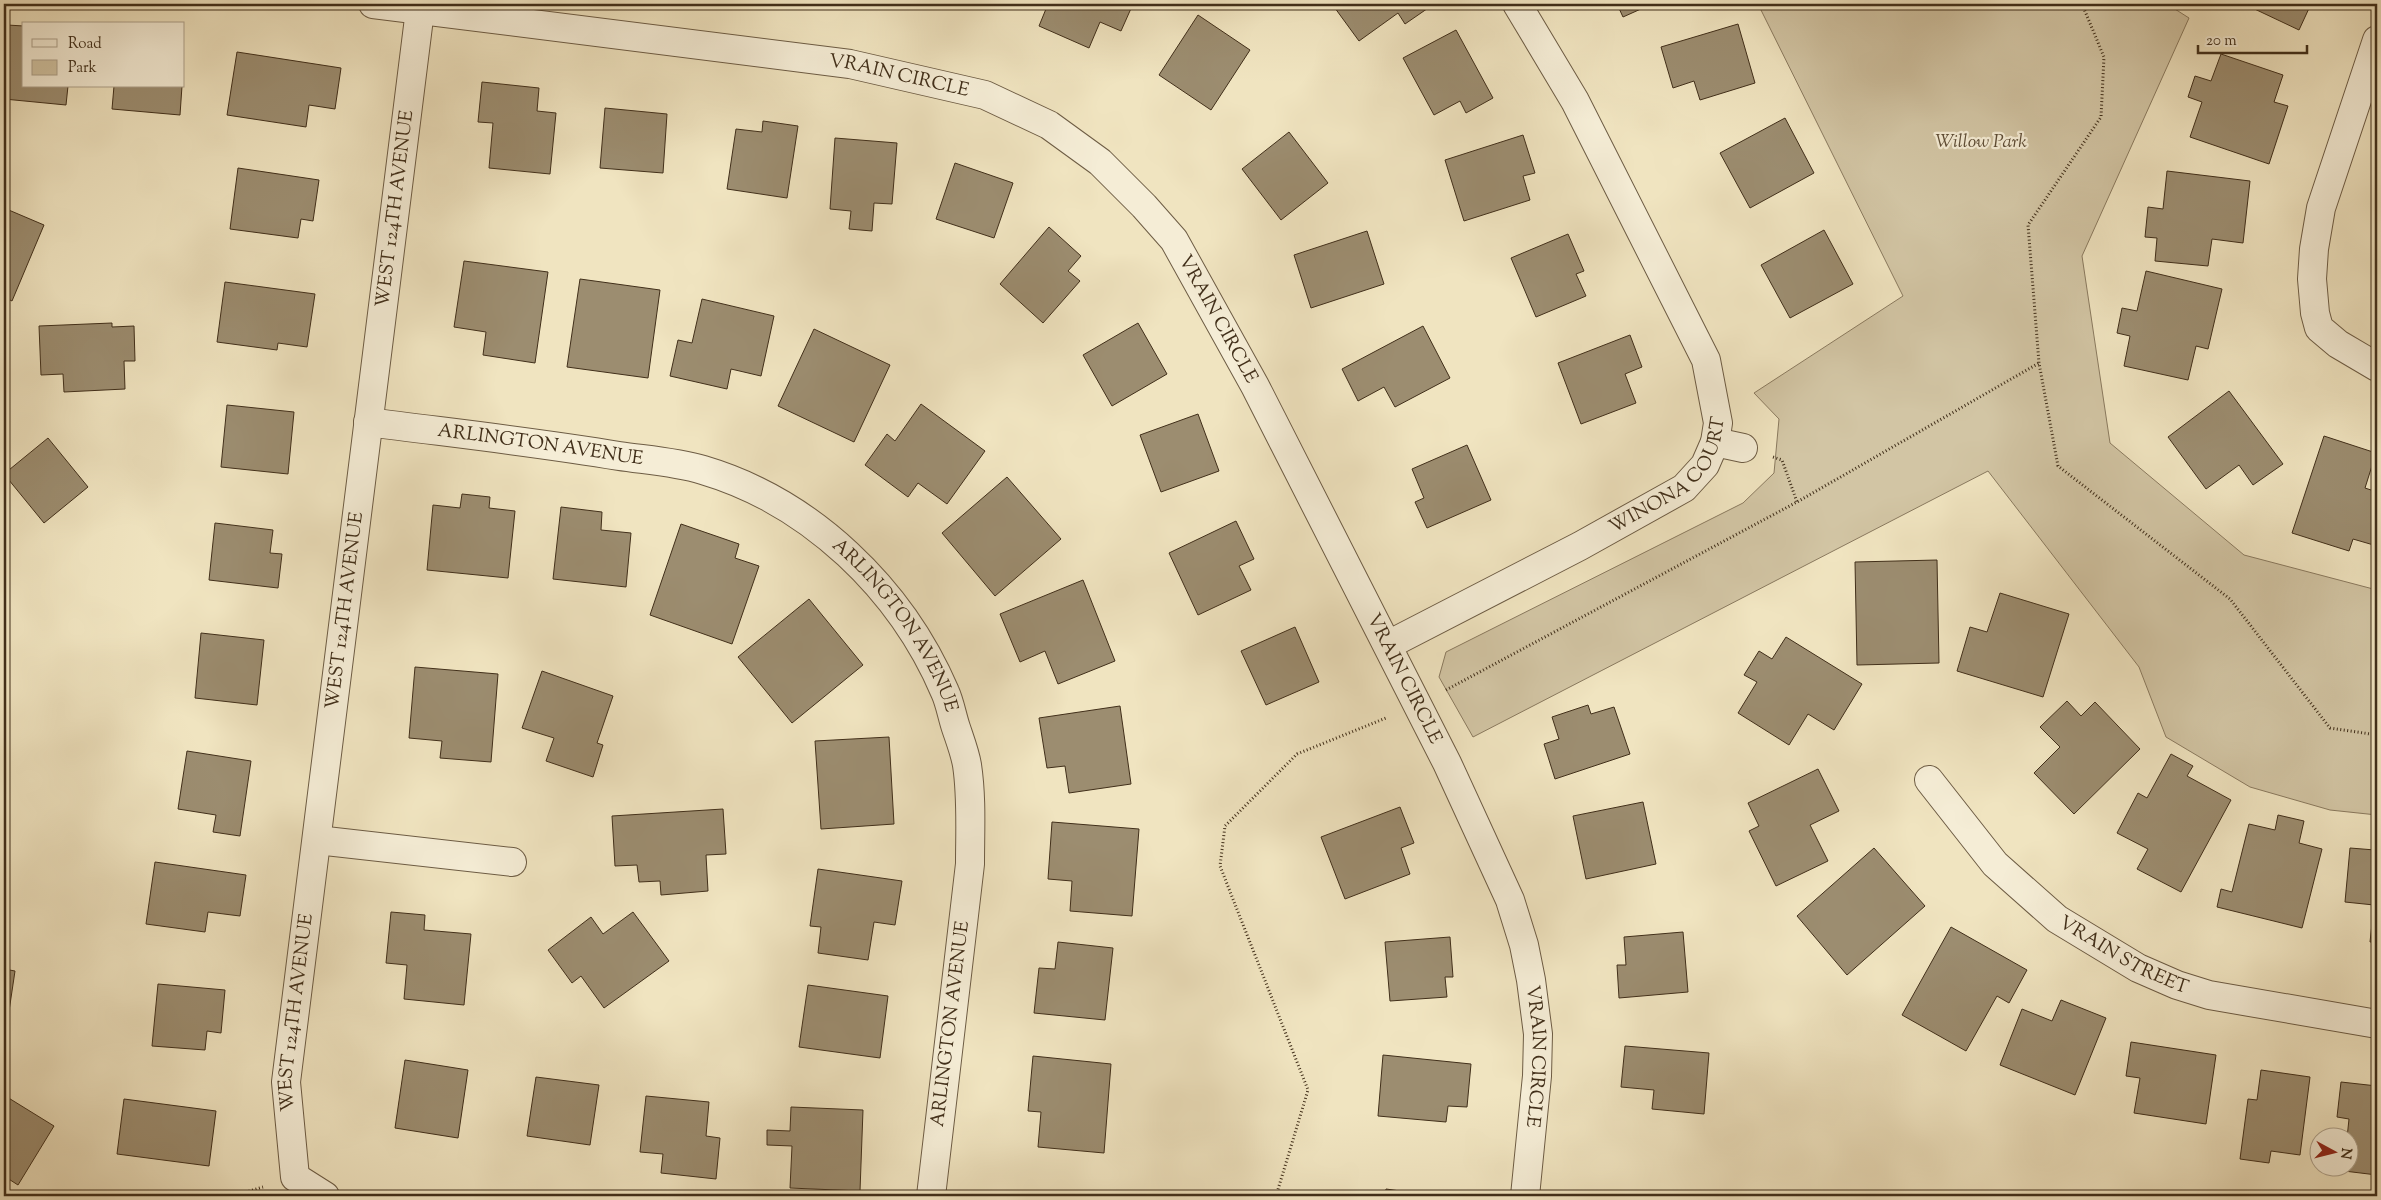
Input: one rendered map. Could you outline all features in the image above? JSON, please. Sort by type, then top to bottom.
[{"type":"street","name":"VRAIN CIRCLE","points":[[373,4],[850,64],[985,95],[1049,125],[1100,162],[1144,206],[1174,240],[1255,386],[1418,705],[1510,900],[1524,945],[1538,1034],[1537,1076],[1524,1196]]},
{"type":"street","name":"WINONA COURT","points":[[1388,645],[1580,546],[1684,488],[1705,465],[1715,442],[1718,423],[1715,399],[1706,360],[1575,101],[1517,4]]},
{"type":"street","name":"WEST 124TH AVENUE","points":[[325,1196],[295,1177],[286,1082],[420,10]]},
{"type":"street","points":[[2377,40],[2321,208],[2314,249],[2312,278],[2315,313],[2319,328],[2338,344],[2377,367]]},
{"type":"street","name":"ARLINGTON AVENUE","points":[[368,422],[580,449],[701,469],[734,481],[781,506],[819,530],[856,562],[883,590],[918,640],[945,692],[967,764],[971,814],[970,864],[931,1196]]},
{"type":"street","points":[[1715,442],[1743,448]]},
{"type":"street","name":"VRAIN STREET","points":[[1929,780],[1995,864],[2058,919],[2138,968],[2177,985],[2210,995],[2377,1024]]},
{"type":"street","points":[[316,840],[512,862]]},
{"type":"path","points":[[2082,4],[2104,57],[2100,117],[2028,225],[2039,363],[2058,466],[2230,599],[2330,728],[2377,735]]},
{"type":"path","points":[[1276,1196],[1308,1090],[1220,866],[1225,826],[1297,754],[1418,705],[1797,502],[2039,363]]},
{"type":"path","points":[[1743,448],[1782,460],[1797,502]]},
{"type":"green space","name":"Willow Park","points":[[1758,4],[2167,4],[2189,18],[2082,256],[2110,443],[2244,555],[2377,590],[2377,815],[2330,810],[2250,787],[2166,737],[2139,667],[1988,471],[1473,737],[1439,677],[1446,652],[1743,503],[1774,473],[1779,419],[1754,393],[1903,296]]},
{"type":"building","points":[[1048,4],[1133,4],[1121,31],[1100,22],[1089,48],[1039,26]]},
{"type":"building","points":[[1332,4],[1434,4],[1405,24],[1398,13],[1359,41]]},
{"type":"building","points":[[1617,4],[1652,4],[1623,17]]},
{"type":"building","points":[[2244,4],[2311,4],[2299,30]]},
{"type":"building","points":[[1198,15],[1250,50],[1211,110],[1159,75]]},
{"type":"building","points":[[1738,24],[1755,83],[1700,100],[1694,81],[1673,88],[1661,47]]},
{"type":"building","points":[[7,25],[22,26],[22,88],[68,88],[66,105],[4,99],[4,57]]},
{"type":"building","points":[[1456,30],[1493,98],[1466,113],[1460,101],[1434,115],[1403,58]]},
{"type":"building","points":[[237,52],[341,68],[335,109],[309,105],[306,127],[227,115]]},
{"type":"building","points":[[2221,54],[2283,75],[2274,102],[2288,106],[2269,164],[2190,137],[2202,102],[2188,97],[2195,76],[2211,81]]},
{"type":"building","points":[[482,82],[539,88],[537,111],[556,113],[550,174],[489,168],[493,123],[478,122]]},
{"type":"building","points":[[114,88],[182,88],[180,115],[112,109]]},
{"type":"building","points":[[605,108],[667,114],[663,173],[600,168]]},
{"type":"building","points":[[1785,118],[1814,173],[1750,208],[1720,153]]},
{"type":"building","points":[[763,121],[798,126],[787,198],[727,189],[736,129],[762,132]]},
{"type":"building","points":[[1289,132],[1328,183],[1281,220],[1242,169]]},
{"type":"building","points":[[1523,135],[1535,173],[1523,176],[1530,200],[1464,221],[1445,160]]},
{"type":"building","points":[[835,138],[897,143],[892,204],[874,203],[872,231],[849,229],[851,211],[830,209]]},
{"type":"building","points":[[955,163],[1013,183],[994,238],[936,219]]},
{"type":"building","points":[[238,168],[319,180],[313,221],[301,219],[298,238],[230,229]]},
{"type":"building","points":[[2167,171],[2250,181],[2243,243],[2212,239],[2208,266],[2155,261],[2157,238],[2145,237],[2148,207],[2163,209]]},
{"type":"building","points":[[4,208],[44,225],[12,301],[4,297]]},
{"type":"building","points":[[1049,227],[1081,256],[1068,271],[1080,281],[1043,323],[1000,284]]},
{"type":"building","points":[[1824,230],[1853,284],[1790,318],[1761,265]]},
{"type":"building","points":[[1367,231],[1384,284],[1311,308],[1294,255]]},
{"type":"building","points":[[1568,234],[1584,271],[1576,274],[1586,296],[1536,317],[1511,258]]},
{"type":"building","points":[[464,261],[548,272],[535,363],[483,355],[486,332],[454,327]]},
{"type":"building","points":[[2146,271],[2222,289],[2208,349],[2196,346],[2188,380],[2124,366],[2130,336],[2117,333],[2122,308],[2137,311]]},
{"type":"building","points":[[580,279],[660,290],[648,378],[567,367]]},
{"type":"building","points":[[225,282],[315,294],[307,347],[278,343],[277,350],[217,342]]},
{"type":"building","points":[[702,299],[774,316],[761,376],[731,369],[727,389],[670,376],[678,340],[692,343]]},
{"type":"building","points":[[112,323],[112,327],[134,326],[135,361],[124,361],[125,389],[64,392],[63,374],[41,375],[39,326]]},
{"type":"building","points":[[1138,323],[1167,374],[1112,406],[1083,355]]},
{"type":"building","points":[[1423,326],[1450,378],[1395,407],[1384,387],[1358,401],[1342,369]]},
{"type":"building","points":[[814,329],[890,365],[854,442],[778,406]]},
{"type":"building","points":[[1630,335],[1642,367],[1625,374],[1636,403],[1581,424],[1558,363]]},
{"type":"building","points":[[2229,391],[2283,464],[2253,485],[2239,465],[2206,489],[2168,437]]},
{"type":"building","points":[[921,404],[985,451],[947,504],[918,483],[908,497],[865,465],[887,434],[895,441]]},
{"type":"building","points":[[227,405],[294,412],[288,474],[221,467]]},
{"type":"building","points":[[1198,414],[1219,471],[1161,492],[1140,435]]},
{"type":"building","points":[[2324,436],[2376,453],[2365,488],[2377,492],[2377,546],[2353,539],[2349,551],[2292,533]]},
{"type":"building","points":[[48,438],[88,487],[44,523],[4,474]]},
{"type":"building","points":[[1467,445],[1491,500],[1427,528],[1415,502],[1424,498],[1412,469]]},
{"type":"building","points":[[1007,477],[1061,539],[995,596],[942,533]]},
{"type":"building","points":[[462,494],[490,497],[489,508],[515,511],[508,578],[427,570],[433,505],[460,508]]},
{"type":"building","points":[[561,507],[602,512],[601,530],[631,533],[626,587],[553,579]]},
{"type":"building","points":[[1236,521],[1254,559],[1239,566],[1251,590],[1198,615],[1169,553]]},
{"type":"building","points":[[215,523],[273,530],[270,553],[282,554],[278,588],[209,580]]},
{"type":"building","points":[[681,524],[739,544],[735,558],[759,566],[732,644],[650,615]]},
{"type":"building","points":[[1937,560],[1939,663],[1857,665],[1855,562]]},
{"type":"building","points":[[1083,580],[1115,661],[1058,684],[1045,651],[1020,662],[1000,614]]},
{"type":"building","points":[[2000,593],[2069,614],[2043,697],[1957,671],[1970,627],[1987,632]]},
{"type":"building","points":[[809,599],[863,665],[792,723],[738,657]]},
{"type":"building","points":[[1295,627],[1319,682],[1266,705],[1241,651]]},
{"type":"building","points":[[201,633],[264,640],[257,705],[195,698]]},
{"type":"building","points":[[1786,637],[1862,684],[1834,730],[1808,714],[1789,745],[1738,713],[1757,682],[1744,675],[1759,651],[1772,659]]},
{"type":"building","points":[[415,667],[498,674],[491,762],[440,758],[442,741],[409,738]]},
{"type":"building","points":[[542,671],[613,696],[597,743],[603,745],[593,777],[546,761],[554,738],[522,728]]},
{"type":"building","points":[[2067,701],[2081,716],[2095,702],[2140,749],[2074,814],[2034,773],[2060,747],[2040,727]]},
{"type":"building","points":[[1588,705],[1591,714],[1614,707],[1630,754],[1555,779],[1544,744],[1559,739],[1552,717]]},
{"type":"building","points":[[1120,706],[1131,784],[1069,793],[1065,766],[1047,768],[1039,718]]},
{"type":"building","points":[[889,737],[894,824],[821,829],[815,741]]},
{"type":"building","points":[[187,751],[251,761],[240,836],[213,832],[216,815],[178,809]]},
{"type":"building","points":[[2171,754],[2193,766],[2187,776],[2231,800],[2181,892],[2137,869],[2148,849],[2117,833],[2138,793],[2147,798]]},
{"type":"building","points":[[1818,769],[1839,811],[1810,825],[1828,861],[1776,886],[1749,831],[1759,826],[1748,803]]},
{"type":"building","points":[[1643,802],[1656,864],[1586,879],[1573,816]]},
{"type":"building","points":[[1400,807],[1414,843],[1401,848],[1410,874],[1345,899],[1321,837]]},
{"type":"building","points":[[723,809],[726,854],[706,855],[708,891],[661,895],[660,881],[639,882],[637,865],[615,866],[612,816]]},
{"type":"building","points":[[2278,815],[2304,821],[2299,843],[2322,849],[2302,928],[2217,907],[2221,889],[2232,892],[2249,824],[2275,830]]},
{"type":"building","points":[[1052,822],[1139,829],[1132,916],[1070,911],[1072,881],[1048,879]]},
{"type":"building","points":[[2376,831],[2377,942],[2370,942],[2374,905],[2345,902],[2350,848],[2375,850]]},
{"type":"building","points":[[1874,848],[1925,906],[1847,975],[1797,916]]},
{"type":"building","points":[[155,862],[246,875],[240,916],[208,912],[205,932],[146,924]]},
{"type":"building","points":[[818,869],[902,881],[895,925],[874,922],[868,960],[818,953],[821,927],[810,926]]},
{"type":"building","points":[[391,912],[425,915],[424,930],[471,934],[464,1005],[404,999],[407,965],[386,963]]},
{"type":"building","points":[[633,912],[669,961],[604,1008],[581,976],[572,983],[548,950],[591,917],[603,934]]},
{"type":"building","points":[[1951,927],[2027,970],[2009,1003],[1997,996],[1966,1051],[1902,1015]]},
{"type":"building","points":[[1683,932],[1688,992],[1619,998],[1617,965],[1626,965],[1624,937]]},
{"type":"building","points":[[1450,937],[1453,977],[1445,977],[1447,997],[1390,1001],[1385,942]]},
{"type":"building","points":[[1058,942],[1113,948],[1105,1020],[1034,1013],[1039,968],[1055,969]]},
{"type":"building","points":[[4,969],[15,971],[5,1038],[4,1037]]},
{"type":"building","points":[[158,984],[225,990],[221,1033],[207,1031],[205,1050],[152,1046]]},
{"type":"building","points":[[808,985],[888,996],[880,1058],[799,1047]]},
{"type":"building","points":[[2061,1000],[2106,1018],[2075,1095],[2000,1065],[2022,1009],[2052,1021]]},
{"type":"building","points":[[2131,1042],[2216,1055],[2206,1124],[2134,1113],[2140,1078],[2126,1076]]},
{"type":"building","points":[[1625,1046],[1709,1053],[1704,1114],[1652,1109],[1654,1090],[1621,1087]]},
{"type":"building","points":[[1383,1055],[1471,1064],[1467,1107],[1448,1106],[1446,1122],[1378,1116]]},
{"type":"building","points":[[1033,1056],[1111,1064],[1104,1153],[1038,1147],[1041,1112],[1028,1111]]},
{"type":"building","points":[[405,1060],[468,1070],[458,1138],[395,1128]]},
{"type":"building","points":[[2261,1070],[2310,1077],[2300,1155],[2271,1151],[2269,1163],[2240,1159],[2248,1099],[2257,1100]]},
{"type":"building","points":[[536,1077],[599,1085],[590,1145],[527,1136]]},
{"type":"building","points":[[2341,1082],[2377,1086],[2377,1175],[2358,1173],[2358,1128],[2348,1128],[2349,1119],[2337,1117]]},
{"type":"building","points":[[646,1096],[709,1102],[706,1136],[720,1138],[716,1179],[661,1173],[663,1154],[640,1152]]},
{"type":"building","points":[[7,1097],[54,1126],[18,1185],[4,1176],[4,1102]]},
{"type":"building","points":[[124,1099],[216,1111],[209,1166],[117,1154]]},
{"type":"building","points":[[791,1107],[863,1110],[860,1191],[790,1188],[792,1146],[767,1145],[767,1130],[790,1131]]},
{"type":"building","points":[[1386,1189],[1436,1196],[1385,1196]]}]
